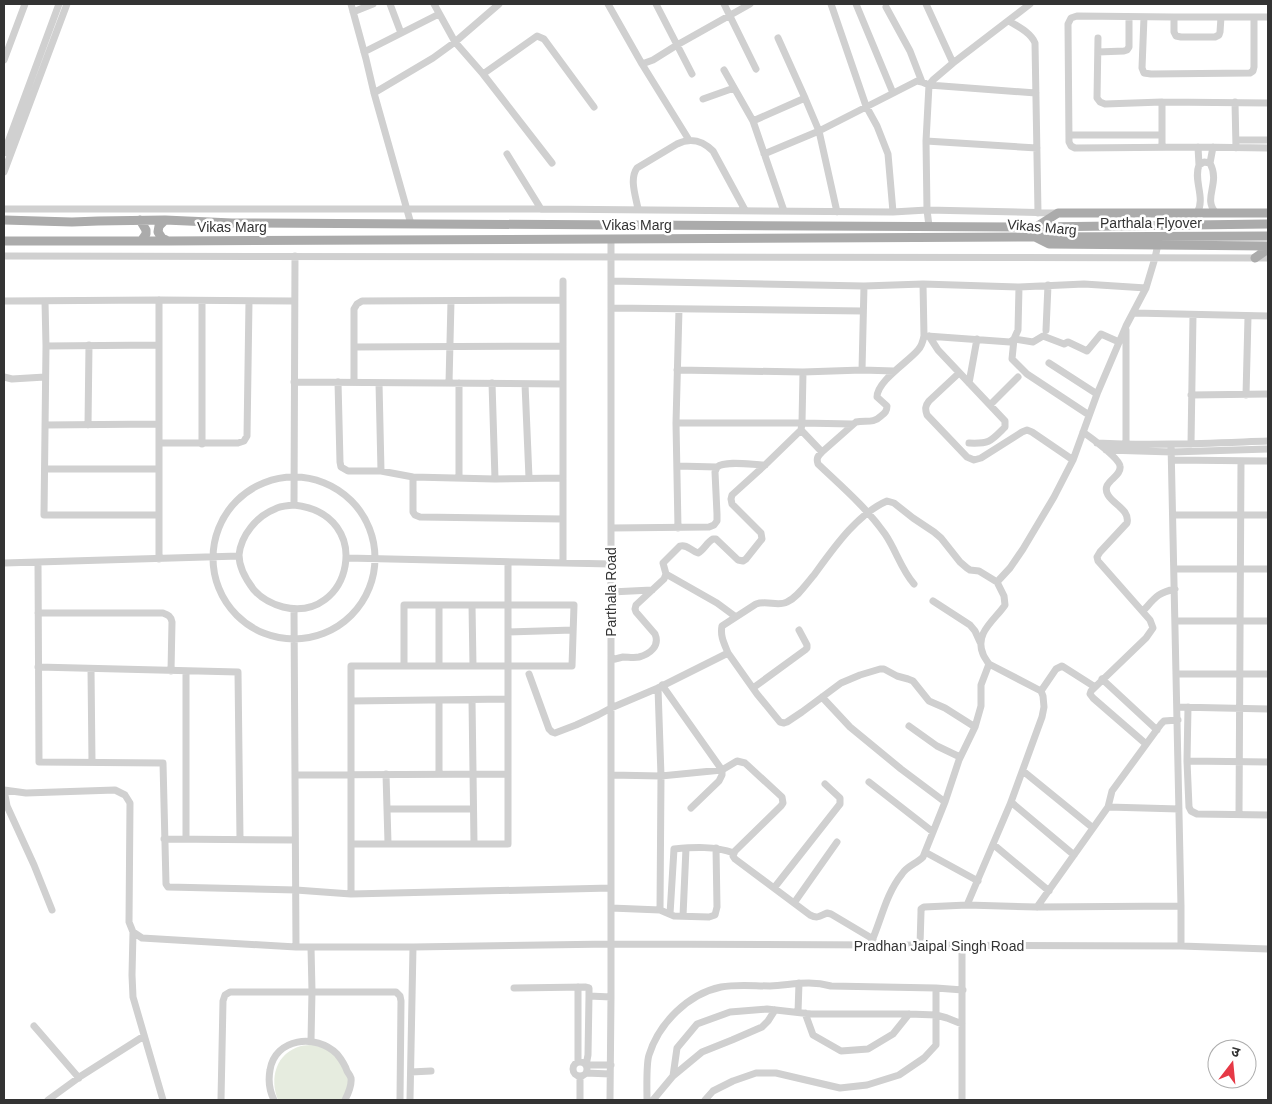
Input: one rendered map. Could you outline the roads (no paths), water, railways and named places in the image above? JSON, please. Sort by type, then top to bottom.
[{"type":"main road","points":[[1036,227],[1058,212],[1213,208],[1268,213]]},
{"type":"main road","name":"Vikas Marg","points":[[4,220],[72,222],[165,220],[232,223],[1036,227]]},
{"type":"main road","points":[[140,220],[146,230],[146,234],[141,241]]},
{"type":"main road","points":[[165,220],[159,226],[158,232],[162,238],[168,241]]},
{"type":"main road","name":"Parthala Flyover","points":[[1036,227],[1268,224]]},
{"type":"main road","name":"Parthala Flyover","points":[[1035,237],[1268,236]]},
{"type":"main road","name":"Vikas Marg","points":[[4,241],[1035,237],[1049,244],[1268,247]]},
{"type":"main road","points":[[1255,258],[1268,247]]},
{"type":"street","points":[[4,60],[26,4]]},
{"type":"street","points":[[4,153],[59,4]]},
{"type":"street","points":[[4,172],[67,4]]},
{"type":"street","points":[[351,4],[374,93],[412,224]]},
{"type":"street","points":[[353,12],[374,4]]},
{"type":"street","points":[[390,4],[401,33]]},
{"type":"street","points":[[434,4],[455,42],[483,74],[552,163]]},
{"type":"street","points":[[374,93],[433,58],[455,42],[499,4]]},
{"type":"street","points":[[608,4],[689,140]]},
{"type":"street","points":[[656,4],[692,74]]},
{"type":"street","points":[[724,4],[756,69]]},
{"type":"street","points":[[642,64],[653,60],[750,4]]},
{"type":"street","points":[[831,4],[866,106],[877,126],[888,154],[893,212]]},
{"type":"street","points":[[856,4],[893,93]]},
{"type":"street","points":[[926,4],[953,63]]},
{"type":"street","points":[[929,226],[926,141],[929,85],[953,63],[1030,4]]},
{"type":"street","points":[[886,7],[910,51],[922,82]]},
{"type":"street","points":[[364,52],[439,14]]},
{"type":"street","points":[[1268,17],[1077,16],[1070,18],[1068,24],[1069,142],[1071,146],[1075,148],[1213,147],[1268,140]]},
{"type":"street","points":[[1174,17],[1174,32],[1176,36],[1214,37],[1219,35],[1220,32],[1221,16]]},
{"type":"street","points":[[1098,52],[1124,52],[1127,50],[1129,47],[1129,17]]},
{"type":"street","points":[[1144,17],[1142,68],[1144,72],[1152,74],[1250,74],[1254,67],[1254,17]]},
{"type":"street","points":[[1009,21],[1026,32],[1035,43],[1038,212]]},
{"type":"street","points":[[483,74],[537,36],[544,38],[594,107]]},
{"type":"street","points":[[778,38],[819,131],[837,212]]},
{"type":"street","points":[[1098,38],[1097,98],[1105,104],[1162,102],[1268,103]]},
{"type":"street","points":[[724,70],[753,120],[784,211]]},
{"type":"street","points":[[764,154],[819,131],[917,81],[929,85],[1036,94]]},
{"type":"street","points":[[704,99],[734,88]]},
{"type":"street","points":[[753,120],[805,98]]},
{"type":"street","points":[[1162,102],[1162,147]]},
{"type":"street","points":[[1235,102],[1236,144]]},
{"type":"street","points":[[1069,135],[1162,135]]},
{"type":"street","points":[[638,209],[633,178],[636,168],[677,144],[689,140],[702,143],[713,151],[745,210]]},
{"type":"street","points":[[926,141],[1037,148]]},
{"type":"street","points":[[1236,144],[1268,148]]},
{"type":"street","points":[[1198,147],[1199,165],[1197,177],[1201,200],[1199,208]]},
{"type":"street","points":[[1213,147],[1210,164],[1214,177],[1213,208]]},
{"type":"street","points":[[507,154],[541,209]]},
{"type":"street","points":[[1199,165],[1204,162],[1210,164]]},
{"type":"street","points":[[1199,208],[1204,200],[1208,200],[1213,208]]},
{"type":"street","points":[[4,209],[638,209],[837,212],[927,210],[1058,212]]},
{"type":"street","name":"Parthala Road","points":[[610,1100],[611,239]]},
{"type":"street","points":[[997,582],[1024,549],[1073,460],[1097,394],[1119,342],[1146,288],[1158,244]]},
{"type":"street","points":[[4,256],[1268,258]]},
{"type":"street","points":[[294,505],[295,256]]},
{"type":"street","points":[[563,281],[563,563]]},
{"type":"street","points":[[611,282],[864,286],[922,284],[1019,287],[1084,284],[1146,288]]},
{"type":"street","points":[[922,284],[926,336],[1005,421],[1005,427],[990,441],[981,444],[969,443]]},
{"type":"street","points":[[1046,330],[1048,285]]},
{"type":"street","points":[[862,370],[864,286]]},
{"type":"street","points":[[1019,287],[1018,330],[1014,339],[1012,359],[1026,374],[1089,415]]},
{"type":"street","points":[[159,300],[159,559]]},
{"type":"street","points":[[354,382],[354,310],[357,304],[362,301],[563,300]]},
{"type":"street","points":[[4,301],[294,301]]},
{"type":"street","points":[[45,301],[44,516],[159,514]]},
{"type":"street","points":[[202,301],[202,444]]},
{"type":"street","points":[[159,443],[238,443],[247,436],[249,301]]},
{"type":"street","points":[[449,383],[451,301]]},
{"type":"street","points":[[611,308],[864,311]]},
{"type":"street","points":[[678,528],[676,423],[679,309]]},
{"type":"street","points":[[1134,313],[1268,316]]},
{"type":"street","points":[[1191,444],[1193,315]]},
{"type":"street","points":[[1246,394],[1248,317]]},
{"type":"street","points":[[1126,326],[1126,444]]},
{"type":"street","points":[[926,336],[1010,342],[1014,339],[1033,342],[1043,336],[1064,344],[1068,342],[1087,351],[1101,334],[1119,342]]},
{"type":"street","points":[[676,423],[802,426],[852,424],[860,421],[872,422],[878,420],[886,413],[887,406],[879,399],[877,392],[894,371],[919,350],[926,336]]},
{"type":"street","points":[[969,383],[976,339]]},
{"type":"street","points":[[88,425],[89,345]]},
{"type":"street","points":[[46,346],[159,345]]},
{"type":"street","points":[[354,347],[563,346]]},
{"type":"street","points":[[1049,363],[1097,394]]},
{"type":"street","points":[[678,370],[894,371]]},
{"type":"street","points":[[803,372],[802,426],[822,452]]},
{"type":"street","points":[[959,373],[929,401],[925,410],[927,415],[967,457],[974,460],[981,458],[1027,430],[1073,460]]},
{"type":"street","points":[[4,377],[12,379],[45,377]]},
{"type":"street","points":[[990,405],[1018,377]]},
{"type":"street","points":[[294,382],[563,384]]},
{"type":"street","points":[[338,382],[340,462],[341,467],[348,471],[380,471],[413,477],[563,478]]},
{"type":"street","points":[[379,383],[380,471]]},
{"type":"street","points":[[459,383],[459,478]]},
{"type":"street","points":[[492,383],[495,479]]},
{"type":"street","points":[[525,384],[529,478]]},
{"type":"street","points":[[1191,395],[1268,394]]},
{"type":"street","points":[[45,425],[159,424]]},
{"type":"street","points":[[852,424],[816,460],[868,512],[885,534],[914,584]]},
{"type":"street","points":[[717,508],[765,465],[802,426]]},
{"type":"street","points":[[1083,432],[1120,463],[1119,472],[1107,485],[1106,490],[1108,496],[1126,513],[1128,518],[1126,523],[1100,552],[1097,557],[1098,561],[1152,624],[1153,628],[1102,679],[1090,694],[1146,744]]},
{"type":"street","points":[[1097,443],[1191,444],[1268,441]]},
{"type":"street","points":[[1171,444],[1174,515],[1181,946]]},
{"type":"street","points":[[1106,450],[1172,452],[1268,449]]},
{"type":"street","points":[[1172,460],[1268,461]]},
{"type":"street","points":[[1239,814],[1241,460]]},
{"type":"street","points":[[677,466],[717,466],[720,464],[765,465]]},
{"type":"street","points":[[611,660],[647,654],[656,645],[657,638],[655,634],[636,612],[636,605],[664,579],[666,574],[663,562],[680,546],[687,546],[698,553],[713,539],[713,526],[717,521],[715,472],[717,466]]},
{"type":"street","points":[[45,469],[159,469]]},
{"type":"street","points":[[294,477],[319,481],[342,492],[360,510],[372,533],[376,559],[372,584],[359,609],[338,628],[312,638],[294,640],[257,632],[234,615],[218,591],[211,557],[215,536],[227,510],[245,492],[268,481],[294,477]]},
{"type":"street","points":[[413,477],[413,512],[420,517],[563,519]]},
{"type":"street","points":[[713,539],[738,560],[743,561],[762,539],[761,533],[732,504],[732,494]]},
{"type":"street","points":[[975,727],[929,700],[913,681],[884,669],[845,680],[802,712],[784,723],[780,722],[728,652],[721,632],[722,626],[762,601],[784,604],[789,601],[802,590],[842,538],[868,512],[887,501],[894,502],[941,538],[967,568],[979,571],[997,582],[1004,596],[1005,605],[982,634],[980,642]]},
{"type":"street","points":[[294,505],[307,506],[321,513],[332,522],[341,534],[346,558],[344,573],[337,587],[329,596],[312,606],[294,609],[273,605],[258,595],[249,583],[239,556],[242,543],[255,523],[263,515],[276,508],[294,505]]},
{"type":"street","points":[[1174,515],[1268,515]]},
{"type":"street","points":[[611,528],[713,526]]},
{"type":"street","points":[[4,563],[239,556]]},
{"type":"street","points":[[346,558],[611,564]]},
{"type":"street","points":[[38,562],[39,762],[163,763],[166,884],[169,888],[296,890],[351,894],[611,888]]},
{"type":"street","points":[[351,844],[508,844],[508,562]]},
{"type":"street","points":[[1175,569],[1268,569]]},
{"type":"street","points":[[666,574],[717,603],[736,617]]},
{"type":"street","points":[[1142,612],[1160,594],[1175,589]]},
{"type":"street","points":[[611,592],[652,590]]},
{"type":"street","points":[[933,601],[970,625],[980,642],[982,654],[989,664],[1041,691],[1043,696],[1044,712],[1023,771],[994,845],[967,905]]},
{"type":"street","points":[[351,894],[352,666],[404,666],[439,666],[473,666],[508,666],[572,666],[574,605],[404,605],[404,666]]},
{"type":"street","points":[[439,605],[439,666]]},
{"type":"street","points":[[472,605],[473,666]]},
{"type":"street","points":[[294,609],[296,947]]},
{"type":"street","points":[[38,613],[163,613],[168,615],[172,622],[171,670]]},
{"type":"street","points":[[1176,621],[1268,621]]},
{"type":"street","points":[[508,632],[573,630]]},
{"type":"street","points":[[753,688],[807,648],[798,630]]},
{"type":"street","points":[[529,674],[549,729],[555,733],[660,687],[728,652]]},
{"type":"street","points":[[611,775],[661,776],[722,770],[738,761],[745,763],[783,800],[781,806],[739,847],[733,856],[735,859],[815,918],[820,918],[827,913],[831,914],[872,942],[889,896],[900,875],[906,868],[916,864],[923,857],[945,802],[960,757],[975,727],[981,706],[981,685],[989,664]]},
{"type":"street","points":[[1041,691],[1059,666],[1062,666],[1095,687]]},
{"type":"street","points":[[38,668],[238,672],[240,839]]},
{"type":"street","points":[[90,669],[92,762]]},
{"type":"street","points":[[186,671],[186,839]]},
{"type":"street","points":[[1177,674],[1268,674]]},
{"type":"street","points":[[1102,679],[1157,730]]},
{"type":"street","points":[[660,687],[722,770],[720,780],[691,808]]},
{"type":"street","points":[[660,687],[660,910]]},
{"type":"street","points":[[822,697],[857,733],[945,802]]},
{"type":"street","points":[[352,701],[508,699]]},
{"type":"street","points":[[439,700],[439,774]]},
{"type":"street","points":[[472,700],[474,843]]},
{"type":"street","points":[[1177,707],[1268,709]]},
{"type":"street","points":[[1188,708],[1187,761],[1189,807],[1191,811],[1197,814],[1268,815]]},
{"type":"street","points":[[1038,907],[1108,807],[1112,791],[1146,744],[1164,721],[1178,720]]},
{"type":"street","points":[[909,726],[938,746],[960,757]]},
{"type":"street","points":[[1187,761],[1268,762]]},
{"type":"street","points":[[1023,771],[1094,828]]},
{"type":"street","points":[[386,774],[388,844]]},
{"type":"street","points":[[295,775],[508,774]]},
{"type":"street","points":[[869,782],[933,832]]},
{"type":"street","points":[[774,888],[840,804],[840,798],[825,784]]},
{"type":"street","points":[[52,910],[7,806],[4,790],[26,793],[115,790],[125,795],[130,803],[129,922],[133,932],[133,997],[163,1100]]},
{"type":"street","points":[[1011,802],[1074,855]]},
{"type":"street","points":[[1108,807],[1179,809]]},
{"type":"street","points":[[387,809],[473,808]]},
{"type":"street","points":[[164,839],[295,840]]},
{"type":"street","points":[[794,903],[837,842]]},
{"type":"street","points":[[994,845],[1049,891]]},
{"type":"street","points":[[683,916],[686,848]]},
{"type":"street","points":[[670,914],[674,849],[716,848],[734,854]]},
{"type":"street","points":[[611,908],[660,910],[683,916],[709,917],[715,915],[716,848]]},
{"type":"street","points":[[925,852],[978,881]]},
{"type":"street","points":[[920,946],[921,912],[924,907],[967,905],[1038,907],[1181,906]]},
{"type":"street","name":"Pradhan Jaipal Singh Road","points":[[133,932],[142,938],[296,947],[413,948],[872,942],[920,946],[1181,946],[1268,949]]},
{"type":"street","points":[[962,946],[962,1100]]},
{"type":"street","points":[[311,947],[311,1041]]},
{"type":"street","points":[[410,1100],[413,948]]},
{"type":"street","points":[[647,1100],[648,1056],[660,1030],[677,1011],[697,995],[720,987],[773,986],[799,983],[818,983],[831,986],[962,990]]},
{"type":"street","points":[[799,983],[801,1013],[813,1035],[841,1051],[868,1049],[893,1034],[909,1014]]},
{"type":"street","points":[[578,987],[578,1062],[573,1067],[573,1071],[576,1075],[610,1074]]},
{"type":"street","points":[[514,988],[588,988],[590,996],[588,1055],[580,1100]]},
{"type":"street","points":[[705,1100],[713,1091],[733,1081],[756,1073],[776,1073],[840,1088],[867,1085],[899,1075],[924,1058],[936,1045],[936,988]]},
{"type":"street","points":[[221,1100],[223,1001],[225,995],[230,992],[312,991],[396,992],[400,996],[400,1100]]},
{"type":"street","points":[[590,996],[611,997]]},
{"type":"street","points":[[673,1076],[677,1048],[697,1024],[730,1012],[767,1009],[801,1013],[936,1015],[962,1024]]},
{"type":"street","points":[[653,1100],[673,1076],[702,1052],[762,1027],[775,1010]]},
{"type":"street","points":[[34,1026],[79,1078]]},
{"type":"street","points":[[48,1100],[144,1036]]},
{"type":"street","points":[[274,1100],[268,1081],[276,1054],[284,1046],[297,1042],[311,1041],[327,1047],[337,1054],[344,1064],[351,1079],[350,1091],[345,1100]]},
{"type":"street","points":[[578,1062],[585,1063],[586,1065],[611,1065]]},
{"type":"street","points":[[411,1072],[430,1072]]}]
